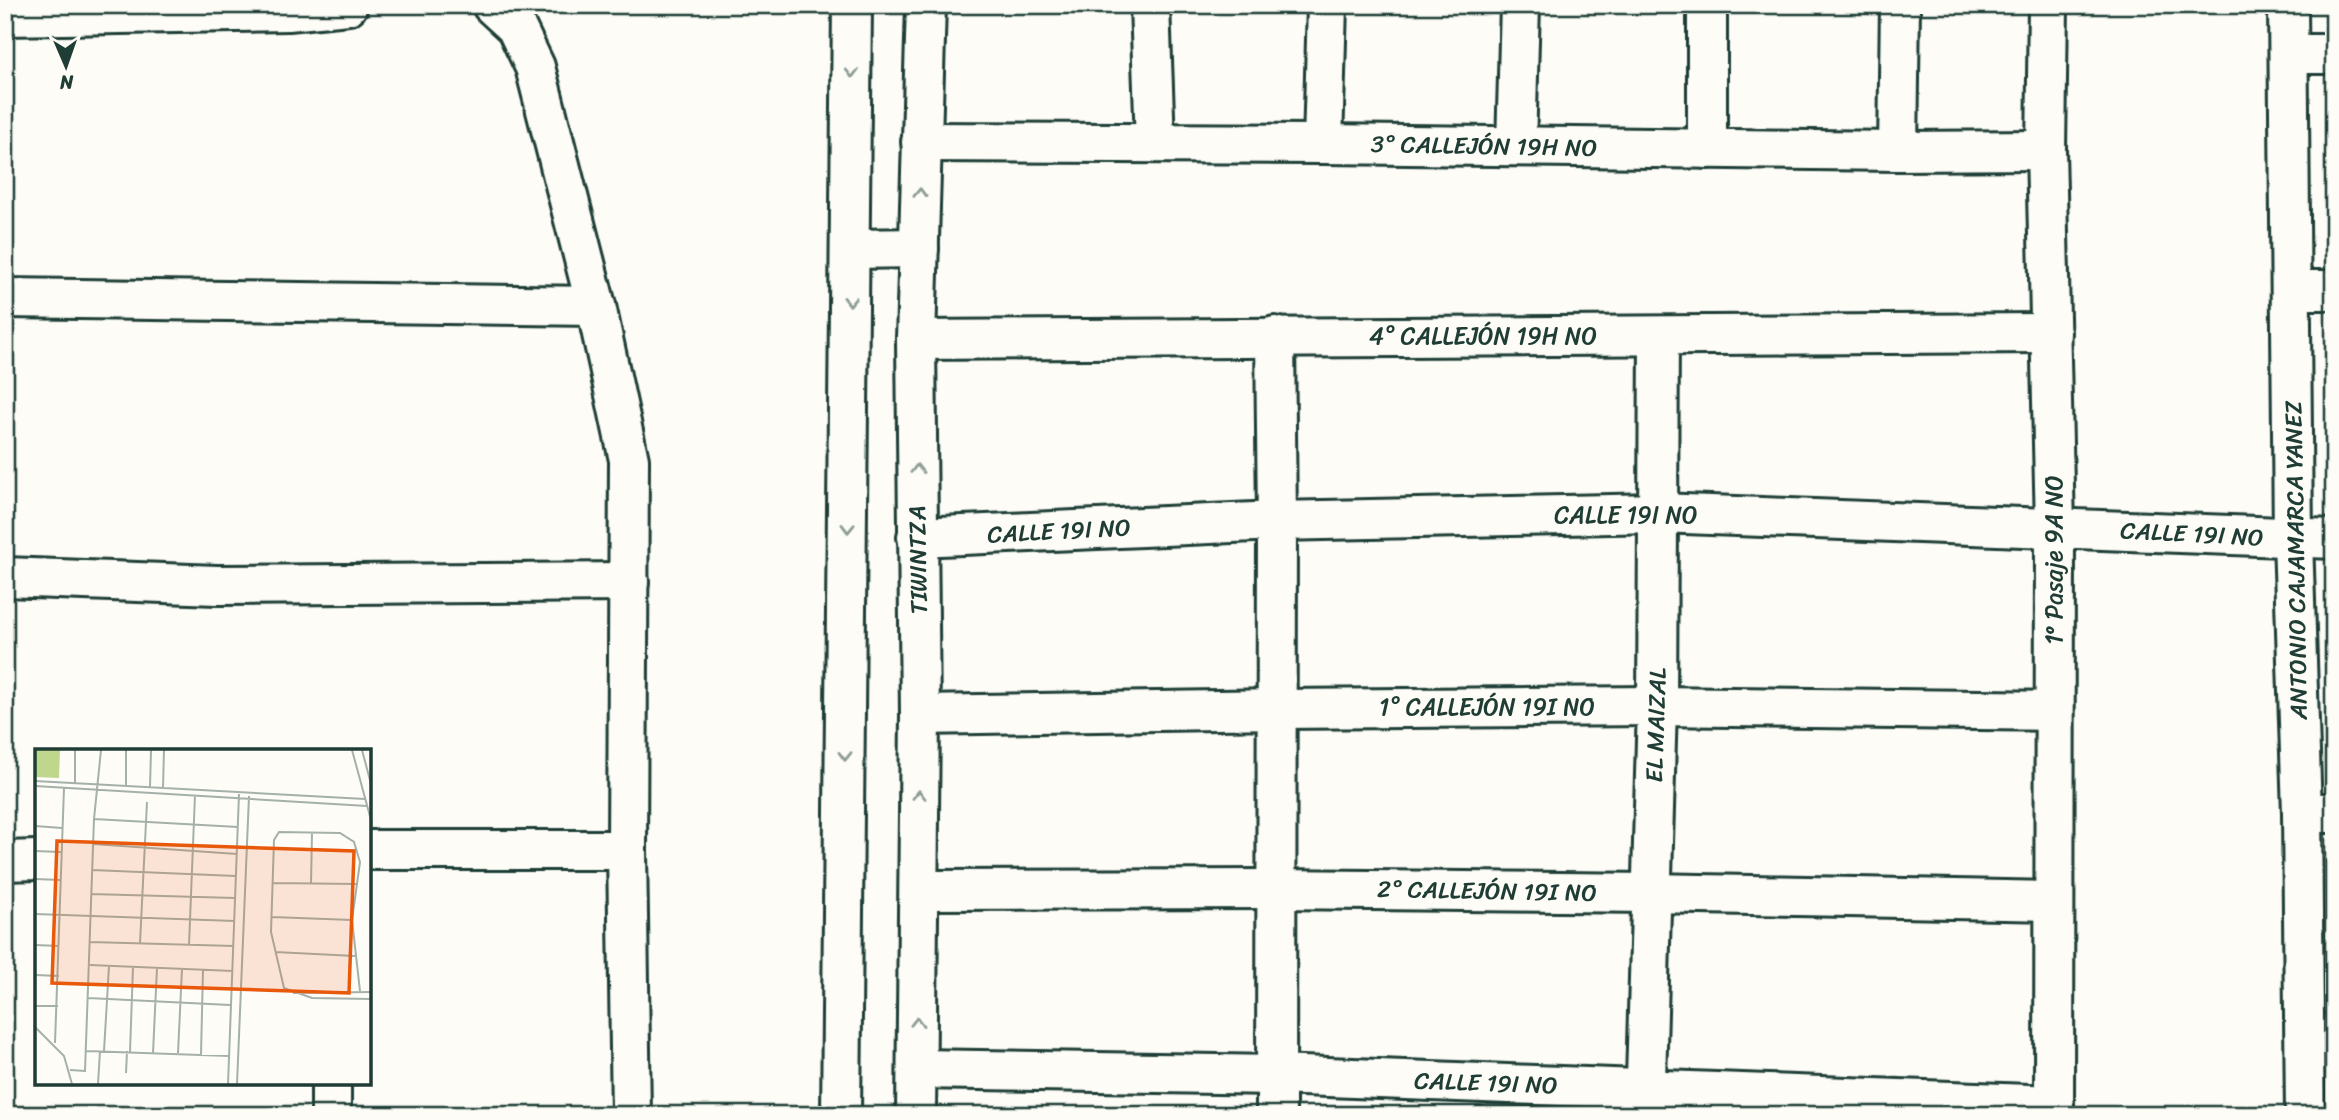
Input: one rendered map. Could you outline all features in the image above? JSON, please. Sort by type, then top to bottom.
[{"type":"street","points":[[5,16],[288,10],[348,5]]},
{"type":"street","points":[[492,5],[516,27],[535,67],[596,306],[629,460],[627,850],[631,1115]]},
{"type":"street","points":[[841,1115],[852,5]]},
{"type":"street","name":"TIWINTZA","points":[[916,1115],[920,715],[916,340],[926,5]]},
{"type":"street","points":[[1150,5],[1155,142]]},
{"type":"street","points":[[1323,144],[1326,5]]},
{"type":"street","points":[[1516,146],[1520,5]]},
{"type":"street","points":[[1707,5],[1707,149]]},
{"type":"street","points":[[1898,151],[1900,5]]},
{"type":"street","name":"1º Pasaje 9A NO","points":[[2048,5],[2046,150],[2055,527],[2054,1110]]},
{"type":"street","name":"ANTONIO CAJAMARCA YANEZ","points":[[2288,5],[2292,539],[2318,813],[2319,1032],[2305,1115]]},
{"type":"street","points":[[2288,54],[2334,54]]},
{"type":"street","name":"3° CALLEJÓN 19H NO","points":[[921,142],[2046,150]]},
{"type":"street","points":[[851,248],[919,248]]},
{"type":"street","points":[[2291,290],[2334,290]]},
{"type":"street","points":[[5,298],[596,306]]},
{"type":"street","name":"4° CALLEJÓN 19H NO","points":[[916,340],[2051,332]]},
{"type":"street","points":[[1275,336],[1278,521],[1276,1115]]},
{"type":"street","name":"EL MAIZAL","points":[[1645,1102],[1657,706],[1659,336]]},
{"type":"street","name":"CALLE 19I NO","points":[[918,537],[1278,521],[1659,513],[2334,539]]},
{"type":"street","points":[[5,577],[217,584],[629,582]]},
{"type":"street","name":"1° CALLEJÓN 19I NO","points":[[920,715],[1657,706],[2054,711]]},
{"type":"street","points":[[371,850],[627,850]]},
{"type":"street","points":[[5,861],[35,860]]},
{"type":"street","name":"2° CALLEJÓN 19I NO","points":[[919,890],[1276,889],[2054,901]]},
{"type":"street","name":"CALLE 19I NO","points":[[917,1069],[1276,1075],[1645,1102],[2054,1110]]},
{"type":"street","points":[[331,1085],[331,1115]]}]
